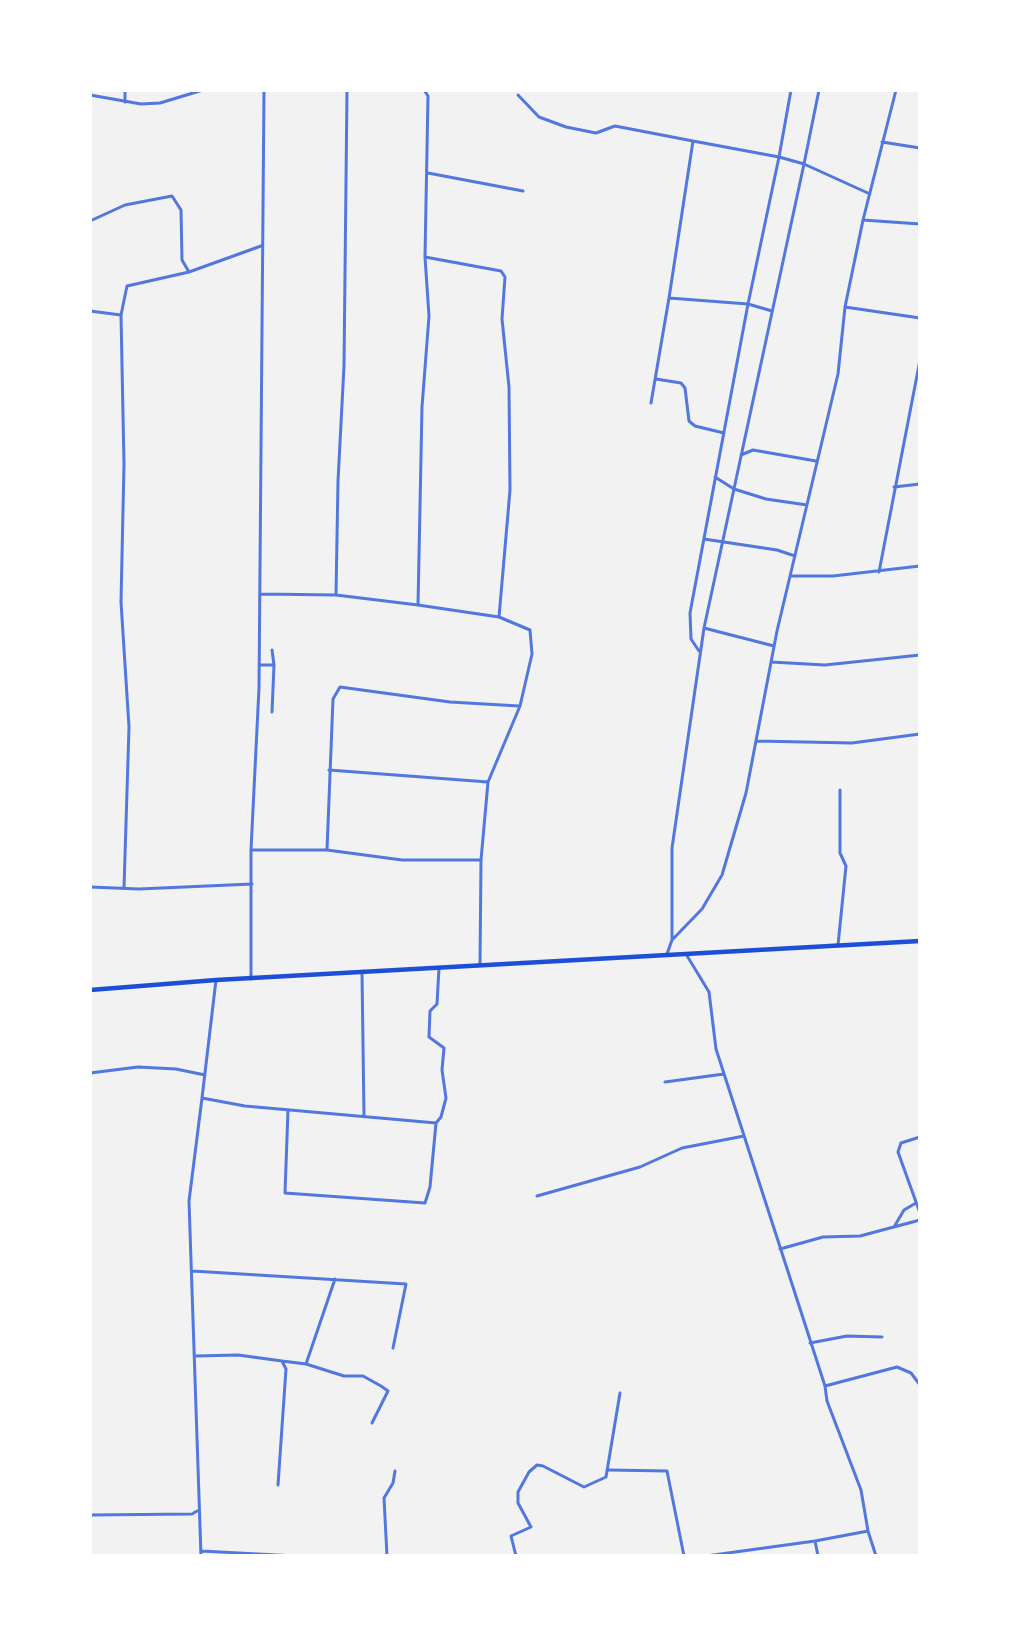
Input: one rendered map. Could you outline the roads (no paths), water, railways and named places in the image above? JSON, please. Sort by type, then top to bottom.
[{"type":"main road","points":[[90,990],[216,980],[920,942]]},
{"type":"street","points":[[125,90],[125,102]]},
{"type":"street","points":[[90,95],[125,102],[160,103],[203,90]]},
{"type":"street","points":[[250,979],[251,850],[259,664],[264,90]]},
{"type":"street","points":[[336,595],[338,481],[344,366],[347,90]]},
{"type":"street","points":[[418,605],[422,407],[429,316],[425,257],[429,96],[424,90]]},
{"type":"street","points":[[700,653],[691,639],[689,626],[715,477],[779,157],[790,90]]},
{"type":"street","points":[[667,954],[672,940],[672,848],[704,628],[819,90]]},
{"type":"street","points":[[672,940],[702,909],[722,875],[747,793],[774,646],[838,374],[845,307],[863,220],[896,90]]},
{"type":"street","points":[[518,95],[539,117],[566,127],[596,133],[615,126],[779,157],[804,164],[871,194]]},
{"type":"street","points":[[651,403],[693,141]]},
{"type":"street","points":[[882,142],[920,148]]},
{"type":"street","points":[[428,173],[523,191]]},
{"type":"street","points":[[90,221],[125,204],[172,196],[181,210],[182,260],[189,272]]},
{"type":"street","points":[[863,220],[920,224]]},
{"type":"street","points":[[124,888],[129,727],[121,602],[124,464],[121,315],[127,286],[189,272],[261,246]]},
{"type":"street","points":[[425,257],[501,271],[505,277],[502,319],[509,387],[510,490],[498,617]]},
{"type":"street","points":[[669,298],[748,304],[772,311]]},
{"type":"street","points":[[845,307],[920,318]]},
{"type":"street","points":[[90,311],[121,315]]},
{"type":"street","points":[[879,572],[920,360]]},
{"type":"street","points":[[656,378],[681,383],[685,388],[689,421],[695,426],[724,433]]},
{"type":"street","points":[[914,399],[920,399]]},
{"type":"street","points":[[741,455],[753,450],[816,461]]},
{"type":"street","points":[[715,477],[734,489],[766,499],[807,505]]},
{"type":"street","points":[[894,487],[920,484]]},
{"type":"street","points":[[704,540],[777,550],[795,556]]},
{"type":"street","points":[[790,576],[833,576],[920,566]]},
{"type":"street","points":[[260,594],[336,595],[498,617],[526,626],[533,635],[532,654],[520,706],[488,782],[481,860],[480,966]]},
{"type":"street","points":[[704,628],[774,646]]},
{"type":"street","points":[[272,650],[274,665],[272,712]]},
{"type":"street","points":[[771,662],[825,665],[920,655]]},
{"type":"street","points":[[259,664],[274,665]]},
{"type":"street","points":[[327,850],[333,699],[340,687],[450,702],[520,706]]},
{"type":"street","points":[[756,741],[852,742],[920,734]]},
{"type":"street","points":[[329,770],[488,782]]},
{"type":"street","points":[[838,945],[846,866],[840,853],[840,790]]},
{"type":"street","points":[[251,850],[327,850],[402,860],[481,860]]},
{"type":"street","points":[[90,887],[252,884]]},
{"type":"street","points":[[685,953],[710,992],[714,1038],[724,1074],[830,1407],[861,1491],[868,1531],[876,1556]]},
{"type":"street","points":[[288,1110],[285,1193],[425,1203],[430,1187],[436,1123],[441,1117],[446,1098],[442,1070],[444,1048],[429,1037],[430,1011],[437,1004],[439,968]]},
{"type":"street","points":[[362,973],[364,1115]]},
{"type":"street","points":[[216,980],[189,1201],[195,1356],[197,1511],[201,1554],[296,1556]]},
{"type":"street","points":[[90,1073],[138,1067],[176,1069],[205,1076]]},
{"type":"street","points":[[665,1082],[724,1074]]},
{"type":"street","points":[[202,1098],[288,1110],[436,1123]]},
{"type":"street","points":[[537,1196],[640,1167],[682,1148],[744,1136]]},
{"type":"street","points":[[920,1137],[901,1143],[898,1152],[920,1213]]},
{"type":"street","points":[[894,1227],[904,1210],[916,1203]]},
{"type":"street","points":[[780,1249],[823,1237],[860,1236],[920,1220]]},
{"type":"street","points":[[191,1271],[406,1284],[393,1348]]},
{"type":"street","points":[[306,1364],[335,1279]]},
{"type":"street","points":[[810,1343],[847,1336],[882,1337]]},
{"type":"street","points":[[195,1356],[238,1355],[306,1364],[344,1376],[363,1376],[388,1391],[372,1423]]},
{"type":"street","points":[[278,1485],[286,1370],[282,1362]]},
{"type":"street","points":[[825,1386],[897,1367],[911,1372],[920,1390]]},
{"type":"street","points":[[516,1556],[511,1536],[531,1527],[521,1512],[518,1492],[533,1467],[543,1466],[584,1487],[601,1480],[609,1470],[620,1392]]},
{"type":"street","points":[[609,1470],[663,1470],[670,1474],[684,1556]]},
{"type":"street","points":[[387,1556],[384,1498],[393,1483],[395,1471]]},
{"type":"street","points":[[90,1515],[192,1514],[197,1511]]},
{"type":"street","points":[[706,1556],[868,1531]]},
{"type":"street","points":[[815,1541],[818,1556]]}]
